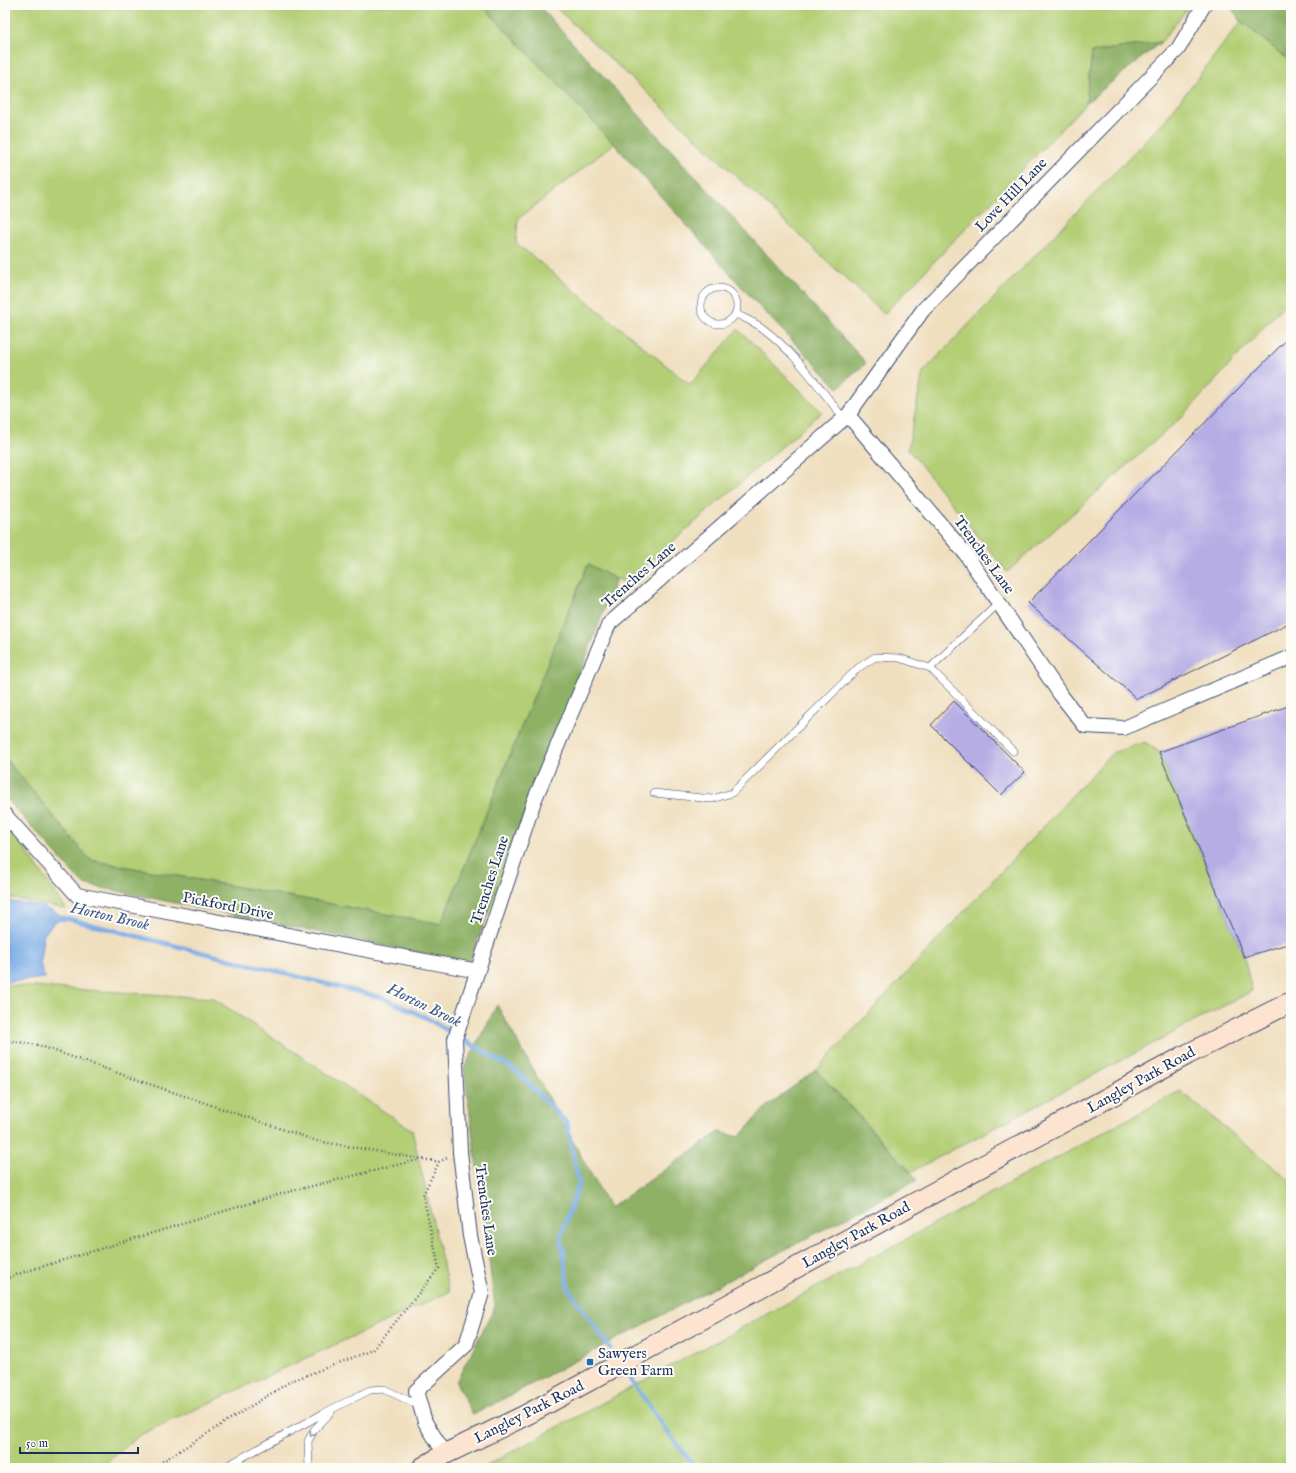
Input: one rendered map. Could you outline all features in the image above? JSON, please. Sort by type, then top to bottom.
[{"type":"main road","name":"Langley Park Road","points":[[422,1468],[445,1454],[526,1416],[1188,1054],[1291,1002]]},
{"type":"street","name":"Love Hill Lane","points":[[846,417],[923,310],[1178,49],[1204,5]]},
{"type":"street","name":"Trenches Lane","points":[[445,1454],[425,1422],[416,1391],[466,1345],[482,1293],[470,1236],[460,1152],[456,1035],[534,801],[609,624],[846,417],[965,553],[1060,694],[1085,726],[1124,728],[1291,657]]},
{"type":"street","name":"Pickford Drive","points":[[5,815],[77,894],[478,971]]},
{"type":"lane","points":[[719,289],[730,292],[737,302],[736,314],[732,319],[722,324],[711,322],[706,319],[702,309],[704,297],[713,290],[719,289]]},
{"type":"lane","points":[[736,314],[759,326],[788,349],[846,417]]},
{"type":"lane","points":[[930,668],[999,603]]},
{"type":"lane","points":[[654,793],[712,799],[732,793],[858,668],[875,657],[899,658],[930,668],[1013,750]]},
{"type":"lane","points":[[223,1468],[370,1390],[384,1389],[421,1406]]},
{"type":"lane","points":[[309,1468],[308,1441],[314,1430],[336,1407]]},
{"type":"path","points":[[5,1040],[38,1045],[146,1084],[317,1141],[439,1162],[460,1152]]},
{"type":"path","points":[[5,1279],[284,1193],[420,1159]]},
{"type":"path","points":[[152,1468],[292,1381],[373,1350],[439,1268],[423,1195],[439,1162]]},
{"type":"green space","points":[[5,5],[482,5],[614,144],[518,219],[516,243],[690,385],[738,329],[822,412],[626,582],[616,579],[588,564],[441,924],[90,860],[5,758]]},
{"type":"green space","points":[[482,5],[538,5],[866,363],[838,388],[758,305],[614,144]]},
{"type":"green space","points":[[553,5],[1190,5],[1161,42],[1092,52],[1086,103],[884,314]]},
{"type":"green space","points":[[1229,5],[1291,5],[1291,62],[1241,21]]},
{"type":"green space","points":[[1241,21],[1291,62],[1291,297],[1185,414],[1007,572],[908,449],[923,372],[1166,119]]},
{"type":"green space","points":[[1161,42],[1086,103],[1092,52]]},
{"type":"green space","points":[[588,564],[616,579],[469,963],[83,884],[5,797],[5,758],[90,860],[441,924]]},
{"type":"green space","points":[[1145,742],[1159,752],[1244,957],[1252,991],[911,1172],[816,1070],[1112,753]]},
{"type":"green space","points":[[5,824],[21,843],[66,909],[5,897]]},
{"type":"green space","points":[[5,985],[213,998],[412,1130],[449,1292],[140,1435],[100,1468],[5,1468]]},
{"type":"green space","points":[[497,1005],[610,1208],[719,1132],[739,1137],[767,1106],[816,1070],[917,1180],[473,1415],[456,1382],[495,1307],[464,1068]]},
{"type":"green space","points":[[1180,1091],[1291,1181],[1291,1468],[482,1468]]},
{"type":"water","points":[[5,901],[41,906],[69,919],[55,921],[43,936],[40,964],[45,978],[5,982]]},
{"type":"building","points":[[1291,335],[1291,622],[1137,699],[1028,603]]},
{"type":"building","points":[[954,701],[1025,772],[1001,795],[931,725]]},
{"type":"building","points":[[1291,705],[1291,943],[1244,957],[1159,752]]},
{"type":"waterway","name":"Horton Brook","points":[[63,919],[69,919],[383,998],[423,1016],[515,1070],[567,1123],[579,1184],[561,1235],[568,1288],[610,1348]]},
{"type":"waterway","name":"Horton Brook","points":[[630,1378],[666,1430],[697,1468]]},
{"type":"place","name":"Sawyers Green Farm","points":[[590,1362]]}]
